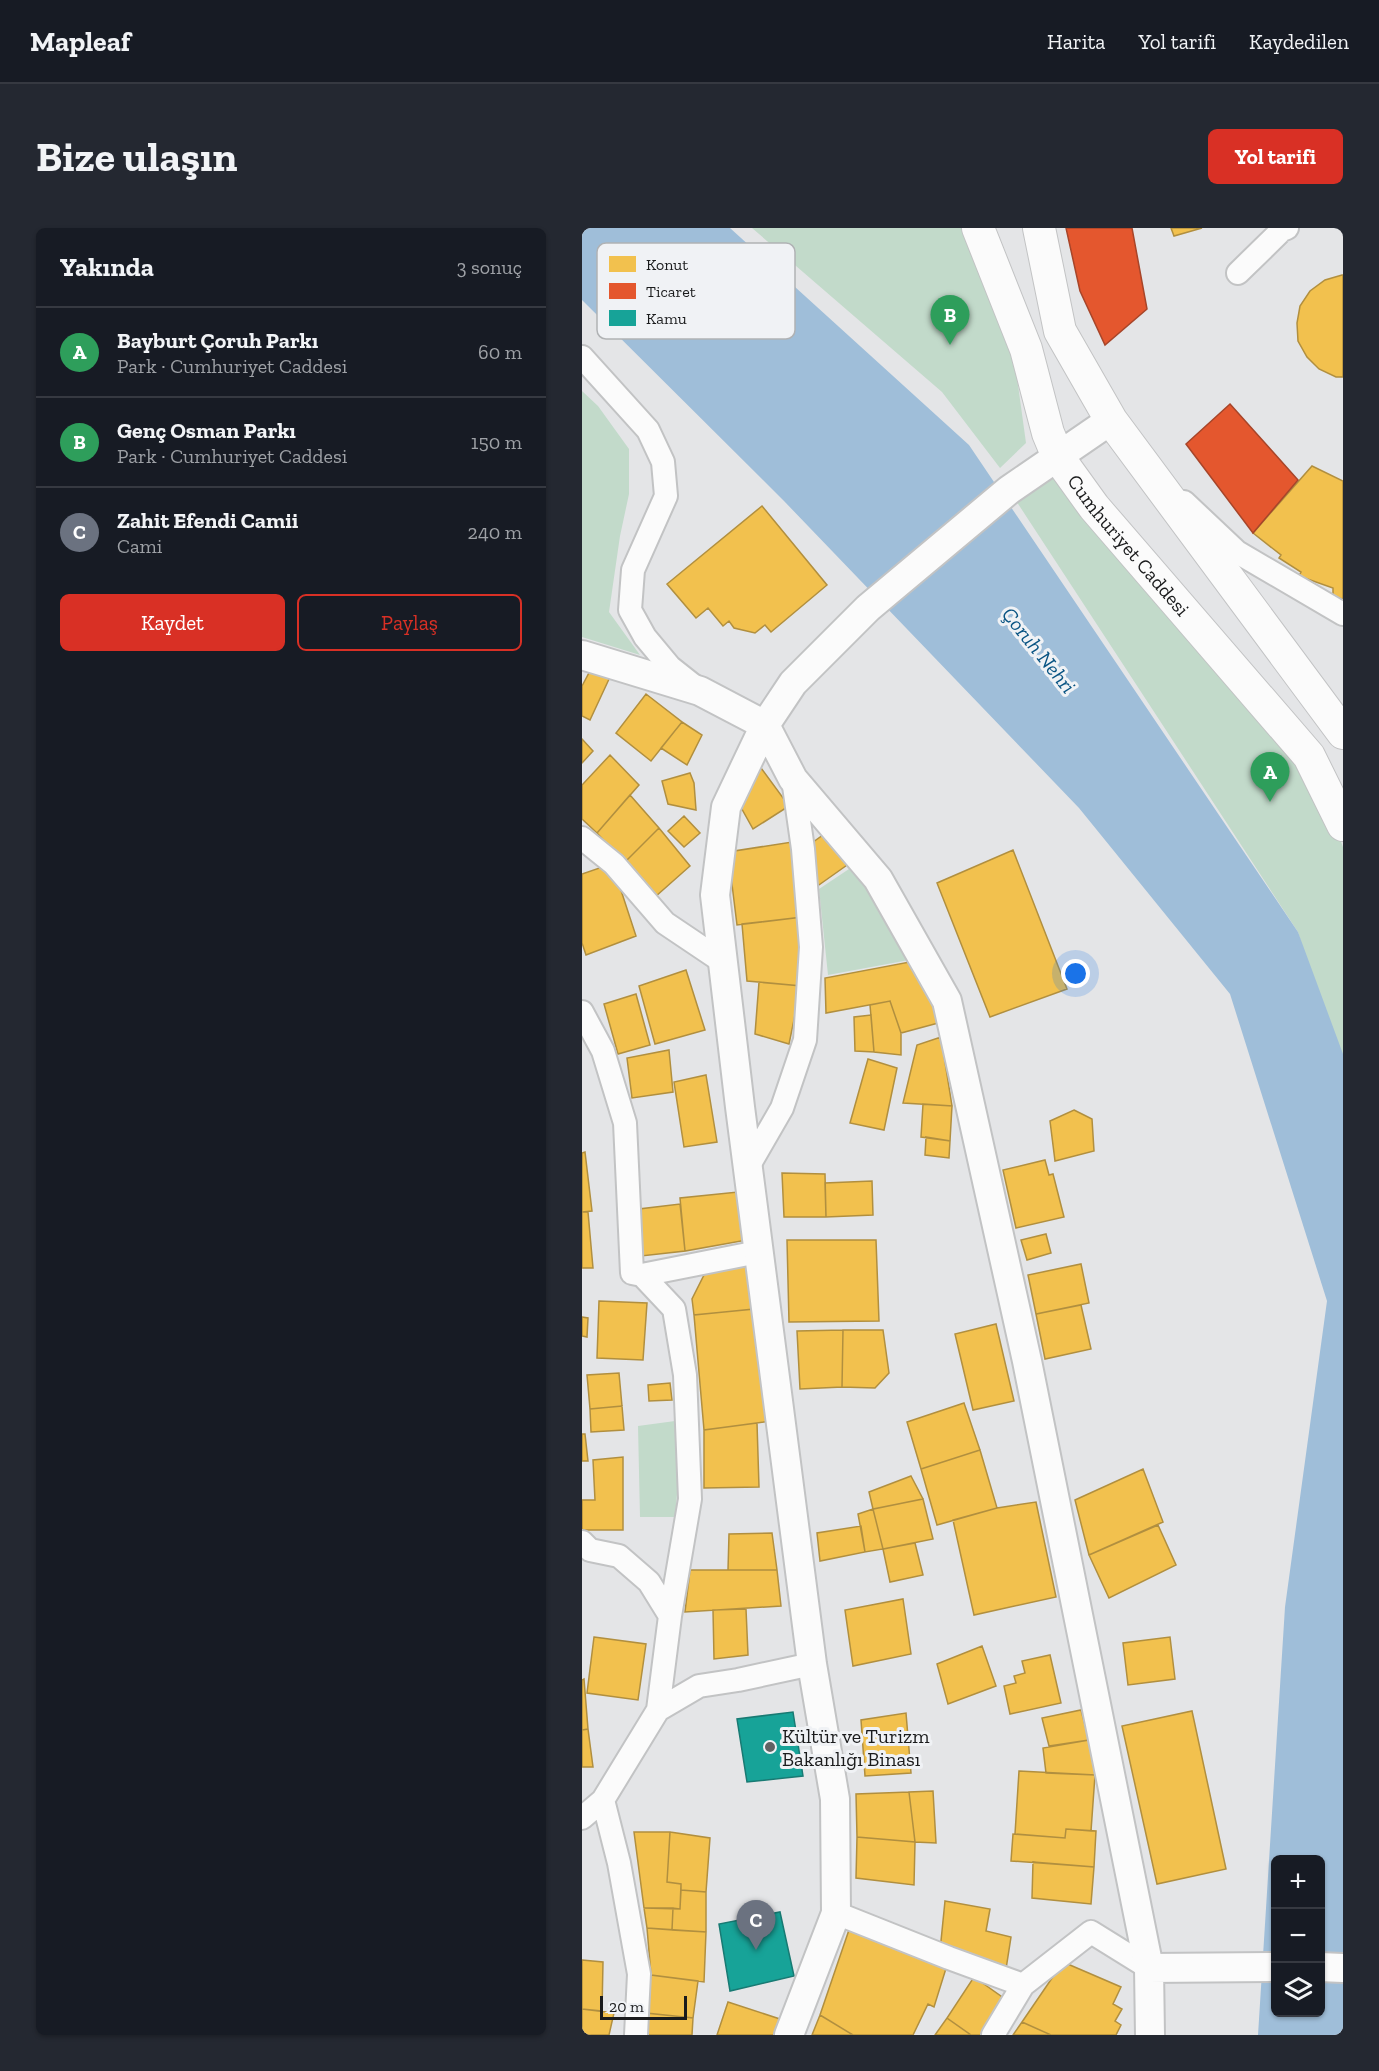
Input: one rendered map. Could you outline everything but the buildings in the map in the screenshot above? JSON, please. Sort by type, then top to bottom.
[{"type":"main road","name":"Cumhuriyet Caddesi","points":[[978,228],[1026,349],[1048,434],[1058,457],[1094,507],[1309,756],[1343,825]]},
{"type":"main road","points":[[1039,228],[1060,331],[1111,420],[1343,733]]},
{"type":"street","points":[[1238,273],[1282,230],[1287,228]]},
{"type":"street","points":[[582,357],[648,430],[663,462],[666,496],[633,570],[630,610],[645,637],[670,668],[700,691],[765,725],[793,779],[879,879],[947,1001],[1027,1361],[1149,1968],[1150,2035]]},
{"type":"street","points":[[789,2035],[836,1912],[835,1799],[812,1664],[758,1252],[715,895],[726,807],[765,725],[793,683],[868,608],[1010,490],[1111,420]]},
{"type":"street","points":[[1138,457],[1238,552],[1343,614]]},
{"type":"street","points":[[582,655],[700,691]]},
{"type":"street","points":[[748,1167],[782,1108],[805,1040],[811,947],[793,779]]},
{"type":"street","points":[[582,838],[614,864],[665,923],[723,962]]},
{"type":"street","points":[[582,1012],[603,1051],[624,1123],[632,1273],[642,1275],[758,1252]]},
{"type":"street","points":[[582,1818],[603,1800],[658,1710],[670,1616],[690,1499],[685,1375],[674,1309],[642,1275]]},
{"type":"street","points":[[582,1542],[590,1550],[619,1556],[649,1582],[670,1616]]},
{"type":"street","points":[[658,1710],[699,1686],[812,1664]]},
{"type":"street","points":[[603,1800],[619,1863],[639,1974],[636,2035]]},
{"type":"street","points":[[836,1912],[1023,1985]]},
{"type":"street","points":[[993,2035],[1023,1985],[1090,1932],[1149,1968],[1269,1967]]},
{"type":"street","points":[[1325,1967],[1343,1968]]},
{"type":"green space","points":[[752,228],[978,228],[1006,298],[1026,443],[1000,468],[942,392],[795,265],[795,243],[769,243]]},
{"type":"green space","points":[[582,391],[598,406],[629,449],[629,494],[620,536],[609,612],[640,655],[582,637]]},
{"type":"green space","points":[[1058,457],[1309,756],[1343,847],[1343,1081],[1298,932],[1009,490]]},
{"type":"green space","points":[[849,869],[877,901],[909,960],[828,975],[819,889]]},
{"type":"green space","points":[[675,1421],[679,1471],[675,1517],[640,1517],[638,1426]]},
{"type":"water","points":[[582,228],[730,228],[747,243],[597,243],[597,315],[582,300]]},
{"type":"water","name":"Çoruh Nehri","points":[[795,287],[969,445],[1298,932],[1343,1054],[1343,2035],[1258,2035],[1285,1607],[1327,1301],[1230,994],[1079,808],[784,501],[621,339],[795,339]]},
{"type":"place","name":"Genç Osman Parkı","points":[[950,345]]},
{"type":"place","name":"Bayburt Çoruh Parkı","points":[[1270,802]]},
{"type":"place","name":"Kültür ve Turizm Bakanlığı Binası","points":[[770,1747]]},
{"type":"place","name":"Zahit Efendi Camii","points":[[756,1950]]}]
